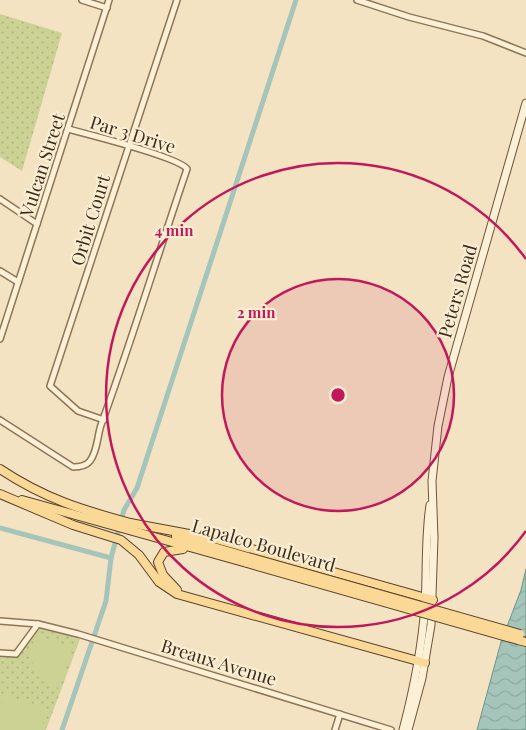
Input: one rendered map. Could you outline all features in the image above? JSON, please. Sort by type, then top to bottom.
[{"type":"main road","name":"Peters Road","points":[[408,730],[422,662],[429,599],[434,455],[448,377],[526,104]]},
{"type":"main road","name":"Lapalco Boulevard","points":[[0,469],[41,494],[112,522]]},
{"type":"main road","name":"Lapalco Boulevard","points":[[0,490],[30,502],[129,526],[526,642]]},
{"type":"main road","points":[[0,494],[73,525],[108,534],[125,542],[139,555],[158,582],[173,592],[422,662]]},
{"type":"main road","name":"Lapalco Boulevard","points":[[129,526],[194,549],[248,560],[526,636]]},
{"type":"main road","points":[[129,526],[216,539],[429,599]]},
{"type":"main road","points":[[188,596],[166,579],[159,568],[158,562],[162,554],[168,550],[194,549]]},
{"type":"main road","name":"Peters Road","points":[[403,730],[422,662]]},
{"type":"street","points":[[82,0],[107,8]]},
{"type":"street","name":"Vulcan Street","points":[[0,339],[109,0]]},
{"type":"street","name":"Orbit Court","points":[[103,422],[78,411],[50,386],[177,0]]},
{"type":"street","points":[[357,0],[409,17],[483,36],[526,53]]},
{"type":"street","name":"Par 3 Drive","points":[[68,129],[128,146],[185,165],[188,169],[103,422]]},
{"type":"street","points":[[0,199],[37,224]]},
{"type":"street","points":[[0,271],[18,282]]},
{"type":"street","points":[[0,420],[73,467],[81,467],[89,462],[96,451],[103,422]]},
{"type":"street","name":"Breaux Avenue","points":[[0,621],[38,624],[78,634],[391,730]]},
{"type":"street","points":[[0,653],[16,654],[38,624]]},
{"type":"street","points":[[335,730],[340,714]]},
{"type":"green space","points":[[0,14],[62,33],[22,171],[0,157]]},
{"type":"green space","points":[[38,624],[80,639],[46,730],[0,730],[0,653],[17,654]]},
{"type":"green space","points":[[37,635],[68,646],[71,651],[59,688],[42,678],[32,663],[29,650]]},
{"type":"green space","points":[[8,696],[50,710],[39,730],[0,730],[0,708],[4,697]]},
{"type":"water","points":[[526,569],[526,730],[477,730],[501,642],[521,590]]},
{"type":"waterway","points":[[62,730],[106,601],[111,558],[124,510],[137,488],[296,0]]},
{"type":"waterway","points":[[0,528],[111,558]]}]
